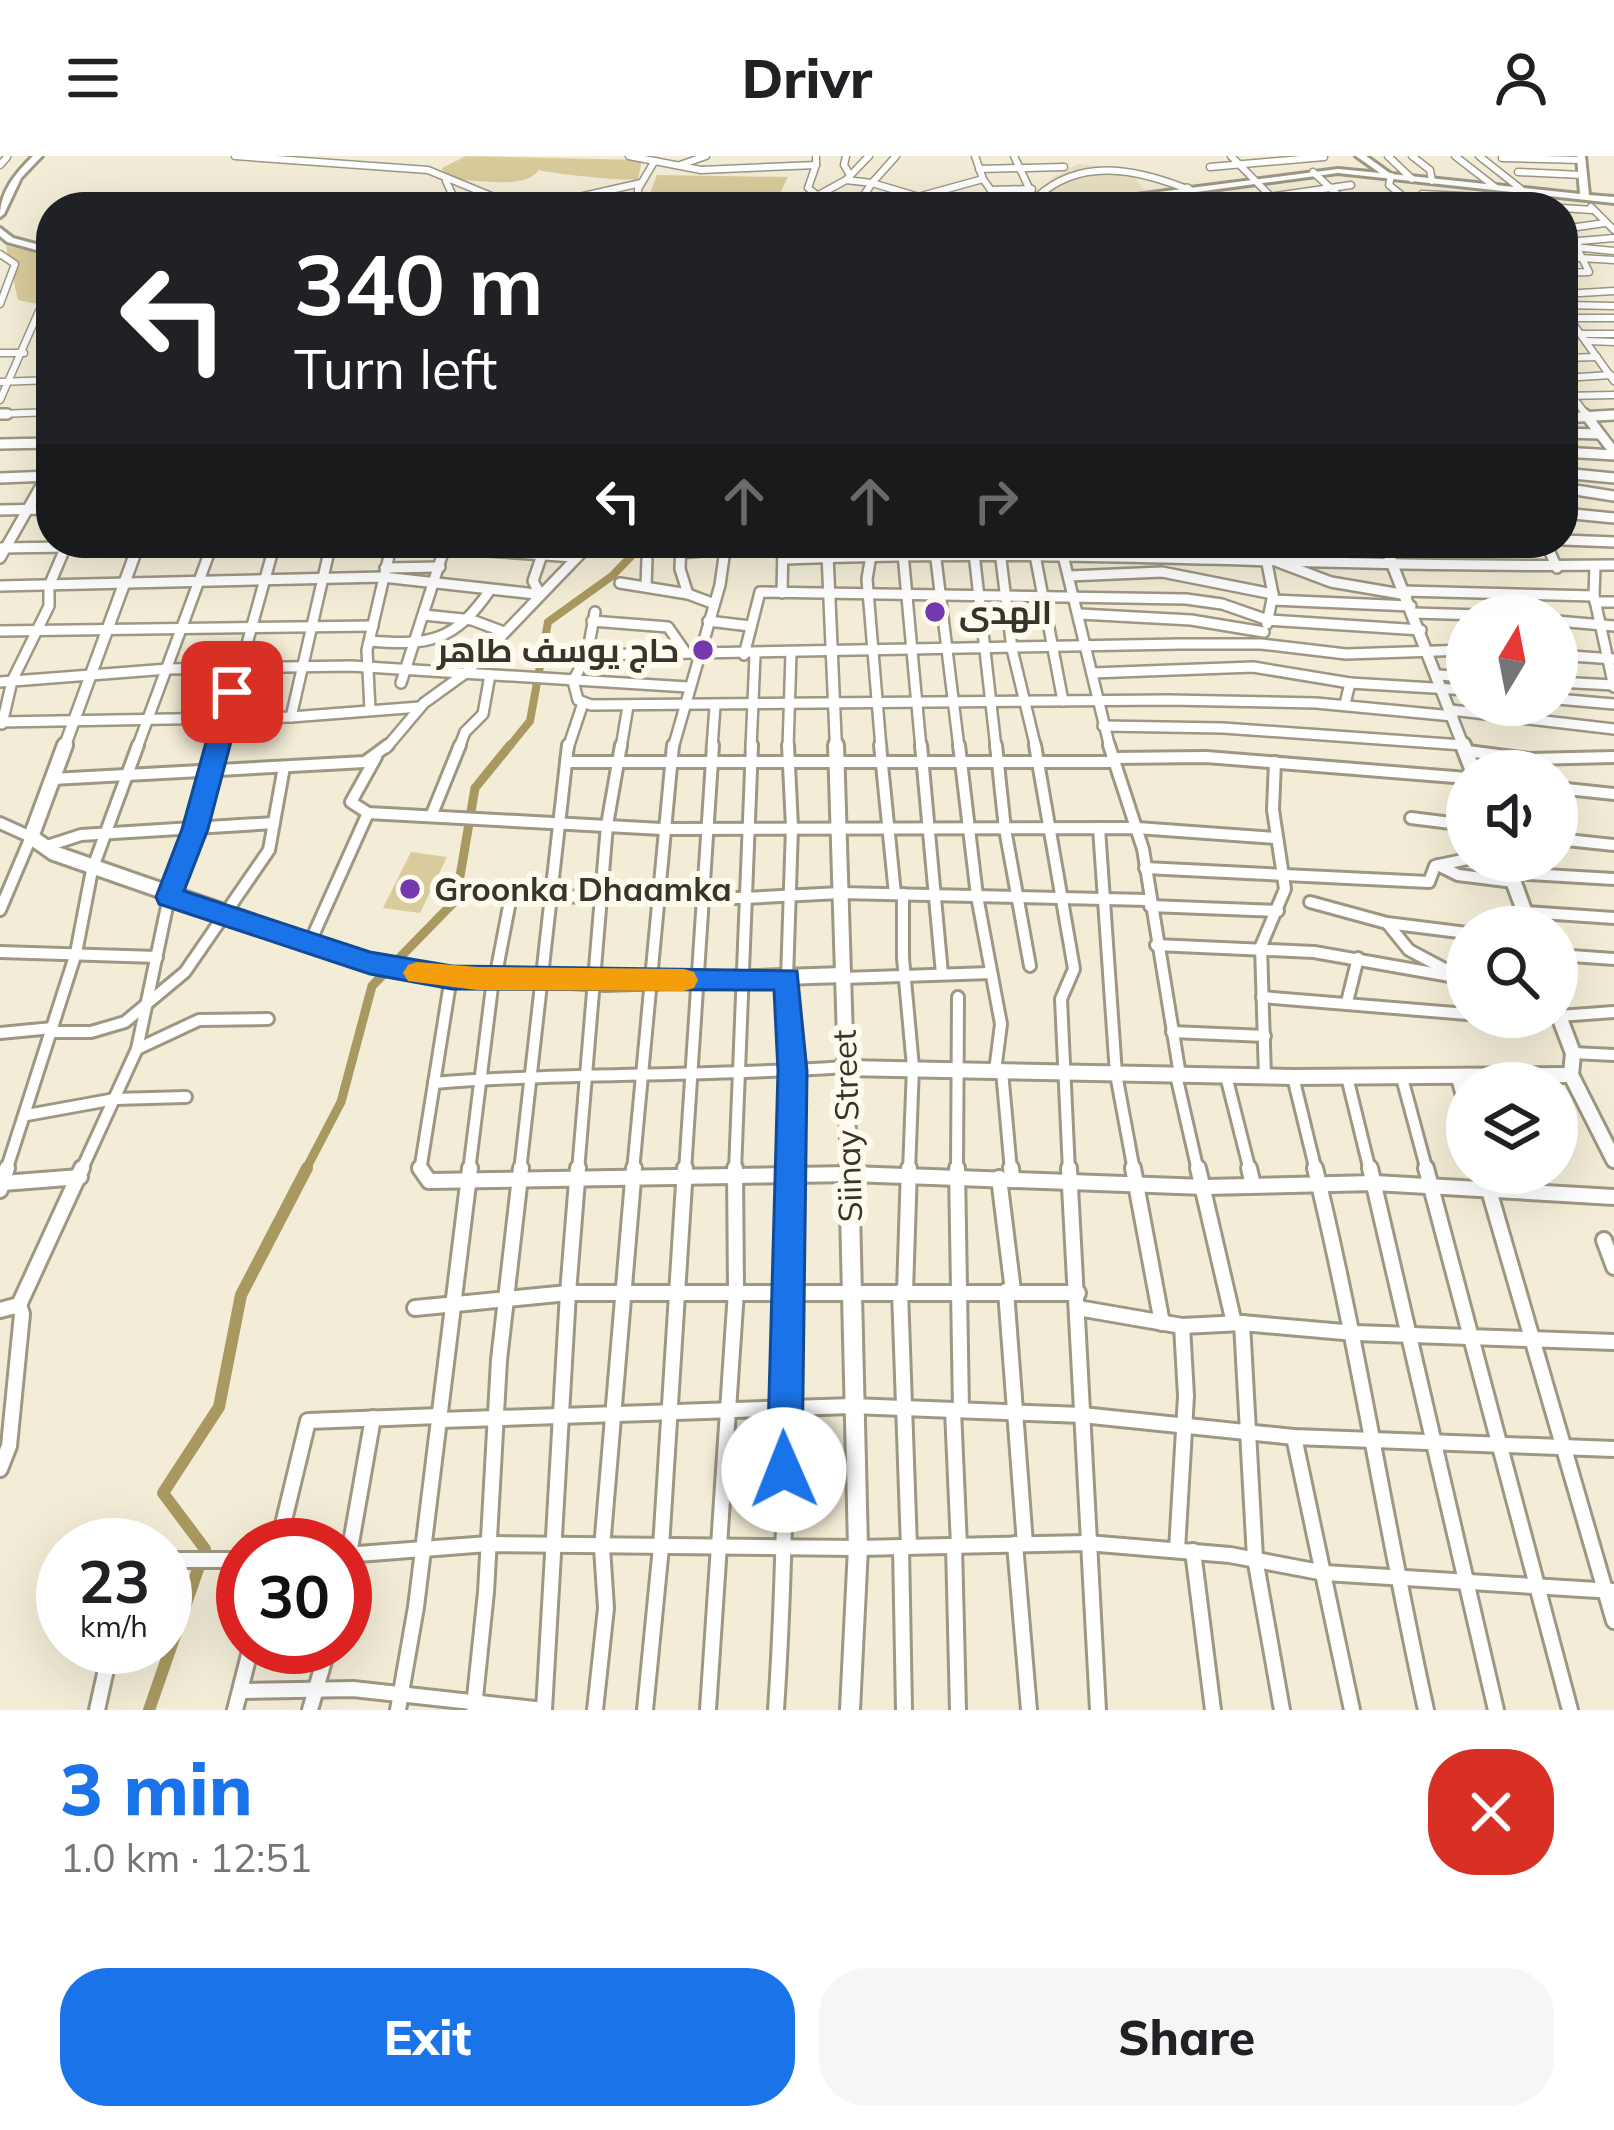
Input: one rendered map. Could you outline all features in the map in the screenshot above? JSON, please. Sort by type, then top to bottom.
[{"type":"main road","points":[[0,214],[17,178],[38,156]]},
{"type":"main road","points":[[1355,172],[1361,157],[1390,176]]},
{"type":"main road","points":[[1581,165],[1585,197]]},
{"type":"main road","points":[[1173,192],[1337,171],[1544,192]]},
{"type":"main road","points":[[1578,196],[1614,200]]},
{"type":"main road","points":[[1,235],[36,246]]},
{"type":"street","points":[[235,156],[428,170],[476,192]]},
{"type":"street","points":[[628,156],[677,166],[746,170],[816,161],[808,188],[813,192]]},
{"type":"street","points":[[677,166],[706,156]]},
{"type":"street","points":[[846,156],[848,178]]},
{"type":"street","points":[[825,192],[848,178],[869,156]]},
{"type":"street","points":[[866,192],[896,156]]},
{"type":"street","points":[[975,156],[991,190],[1020,192]]},
{"type":"street","points":[[991,156],[996,168]]},
{"type":"street","points":[[1014,156],[1033,192]]},
{"type":"street","points":[[1037,156],[1046,180]]},
{"type":"street","points":[[1065,156],[1075,164]]},
{"type":"street","points":[[1231,156],[1265,192]]},
{"type":"street","points":[[1361,157],[1384,156],[1412,179]]},
{"type":"street","points":[[1412,156],[1430,170],[1432,182]]},
{"type":"street","points":[[1455,156],[1495,187]]},
{"type":"street","points":[[1479,156],[1527,190]]},
{"type":"street","points":[[1210,167],[1259,159],[1323,157],[1337,171]]},
{"type":"street","points":[[1288,158],[1333,192]]},
{"type":"street","points":[[639,192],[649,159]]},
{"type":"street","points":[[1503,159],[1518,172],[1527,190]]},
{"type":"street","points":[[1503,159],[1581,165]]},
{"type":"street","points":[[979,169],[1075,164],[1131,167],[1190,192]]},
{"type":"street","points":[[1035,192],[1075,164]]},
{"type":"street","points":[[1518,172],[1581,165]]},
{"type":"street","points":[[1390,176],[1387,183],[1396,192]]},
{"type":"street","points":[[848,178],[903,192]]},
{"type":"street","points":[[938,192],[983,179]]},
{"type":"street","points":[[446,181],[451,192]]},
{"type":"street","points":[[1304,192],[1351,185]]},
{"type":"street","points":[[621,192],[639,186]]},
{"type":"street","points":[[1476,187],[1479,192]]},
{"type":"street","points":[[1578,245],[1614,234],[1585,197]]},
{"type":"street","points":[[1578,209],[1593,210]]},
{"type":"street","points":[[1578,228],[1605,223]]},
{"type":"street","points":[[1578,245],[1614,251]]},
{"type":"street","points":[[1578,245],[1589,272],[1578,273]]},
{"type":"street","points":[[0,254],[15,264],[0,302]]},
{"type":"street","points":[[1578,258],[1614,261]]},
{"type":"street","points":[[0,281],[11,278]]},
{"type":"street","points":[[1578,293],[1614,291]]},
{"type":"street","points":[[1578,311],[1614,306]]},
{"type":"street","points":[[1578,315],[1614,319]]},
{"type":"street","points":[[0,400],[36,322]]},
{"type":"street","points":[[1578,330],[1612,377]]},
{"type":"street","points":[[1584,338],[1614,338]]},
{"type":"street","points":[[0,353],[24,353]]},
{"type":"street","points":[[1578,358],[1614,360]]},
{"type":"street","points":[[1578,380],[1612,377]]},
{"type":"street","points":[[5,382],[36,381]]},
{"type":"street","points":[[1578,400],[1614,395]]},
{"type":"street","points":[[1578,409],[1614,453]]},
{"type":"street","points":[[0,414],[36,413]]},
{"type":"street","points":[[1578,417],[1614,415]]},
{"type":"street","points":[[1578,434],[1614,433]]},
{"type":"street","points":[[0,444],[36,443]]},
{"type":"street","points":[[1578,452],[1614,453]]},
{"type":"street","points":[[1578,474],[1614,478]]},
{"type":"street","points":[[0,478],[36,475]]},
{"type":"street","points":[[1578,490],[1614,496]]},
{"type":"street","points":[[2,551],[36,497]]},
{"type":"street","points":[[0,510],[36,510]]},
{"type":"street","points":[[1578,514],[1614,518]]},
{"type":"street","points":[[1578,541],[1614,542]]},
{"type":"street","points":[[2,551],[36,548]]},
{"type":"street","points":[[61,558],[49,586],[49,605],[6,681],[1,724],[74,718],[291,717],[420,707]]},
{"type":"street","points":[[0,910],[2,895],[38,842],[52,779],[133,558]]},
{"type":"street","points":[[80,1177],[2,1180],[27,1115],[76,953],[92,870],[207,558]]},
{"type":"street","points":[[0,1468],[9,1446],[15,1400],[19,1305],[137,1049],[169,897],[195,829],[270,558]]},
{"type":"street","points":[[291,717],[328,558]]},
{"type":"street","points":[[370,710],[370,641],[388,558]]},
{"type":"street","points":[[400,683],[442,558]]},
{"type":"street","points":[[538,593],[532,581],[540,558]]},
{"type":"street","points":[[573,558],[467,672],[420,707],[376,757],[351,802],[368,813],[662,830],[1137,828],[1275,838]]},
{"type":"street","points":[[683,558],[688,594]]},
{"type":"street","points":[[595,1710],[606,1608],[602,1548],[662,830],[690,651],[708,621],[722,558]]},
{"type":"street","points":[[782,593],[786,559],[791,558]]},
{"type":"street","name":"Siinay Street","points":[[827,558],[851,1174],[858,1548],[850,1710]]},
{"type":"street","points":[[871,558],[866,575],[870,650],[880,706],[913,1067],[902,1292],[904,1710]]},
{"type":"street","points":[[903,558],[942,974]]},
{"type":"street","points":[[936,558],[977,896],[1001,1024],[999,1071],[1029,1710]]},
{"type":"street","points":[[971,558],[1005,829],[1030,966]]},
{"type":"street","points":[[1000,558],[1012,650],[1040,764],[1074,969],[1060,1012],[1098,1710]]},
{"type":"street","points":[[1035,558],[1063,701]]},
{"type":"street","points":[[1064,558],[1103,726],[1137,828],[1178,1075],[1238,1323],[1255,1558],[1282,1710]]},
{"type":"street","points":[[1233,558],[1557,568],[1614,565]]},
{"type":"street","points":[[1391,558],[1446,694]]},
{"type":"street","points":[[1553,558],[1557,568]]},
{"type":"street","points":[[646,586],[647,560]]},
{"type":"street","points":[[1262,638],[1273,597],[1271,560]]},
{"type":"street","points":[[1271,560],[1294,572],[1446,608]]},
{"type":"street","points":[[1578,683],[1614,685],[1608,626],[1594,599],[1595,566]]},
{"type":"street","points":[[0,586],[323,582],[440,567]]},
{"type":"street","points":[[1069,576],[1162,572],[1273,597],[1614,602]]},
{"type":"street","points":[[384,573],[436,586],[538,593]]},
{"type":"street","points":[[1596,580],[1614,581]]},
{"type":"street","points":[[620,583],[688,594],[712,604]]},
{"type":"street","points":[[370,641],[412,645],[457,633],[472,620],[490,590]]},
{"type":"street","points":[[708,1710],[736,1291],[735,1177],[752,706],[750,626],[758,592],[1213,602],[1268,620],[1421,630]]},
{"type":"street","points":[[1080,614],[1191,620],[1346,653],[1446,648]]},
{"type":"street","points":[[424,615],[472,620],[504,632]]},
{"type":"street","points":[[573,681],[587,655],[594,616],[668,627],[690,651]]},
{"type":"street","points":[[708,621],[750,626]]},
{"type":"street","points":[[1578,624],[1608,626]]},
{"type":"street","points":[[0,631],[373,626]]},
{"type":"street","points":[[587,655],[1088,649],[1262,638]]},
{"type":"street","points":[[776,1710],[787,1546],[784,1411],[790,1294],[792,1071],[787,979],[792,827],[787,764],[791,653]]},
{"type":"street","points":[[1578,657],[1611,659]]},
{"type":"street","points":[[6,681],[168,669],[370,666],[688,687]]},
{"type":"street","points":[[1092,673],[1253,668],[1350,683],[1446,680]]},
{"type":"street","points":[[432,814],[465,732],[483,714],[490,675]]},
{"type":"street","points":[[474,1707],[495,1418],[541,979],[566,762],[583,703],[573,681]]},
{"type":"street","points":[[1442,681],[1446,682]]},
{"type":"street","points":[[1345,704],[1350,683]]},
{"type":"street","points":[[583,703],[790,707],[1063,701],[1345,704],[1376,712],[1446,713]]},
{"type":"street","points":[[1578,701],[1614,704]]},
{"type":"street","points":[[240,1691],[353,1689],[399,1702],[544,1710],[592,980],[607,825],[628,706]]},
{"type":"street","points":[[645,1710],[661,1546],[715,706]]},
{"type":"street","points":[[1578,725],[1614,729]]},
{"type":"street","points":[[1103,726],[1202,728],[1465,748],[1528,759],[1614,757]]},
{"type":"street","points":[[1457,726],[1465,748]]},
{"type":"street","points":[[1202,728],[1206,757]]},
{"type":"street","points":[[52,779],[347,766],[376,757]]},
{"type":"street","points":[[566,762],[1040,764],[1206,757],[1446,776]]},
{"type":"street","points":[[1265,1077],[1261,946],[1285,889],[1275,838],[1275,762]]},
{"type":"street","points":[[0,1033],[92,1032],[146,1010],[185,972],[269,850],[284,767]]},
{"type":"street","points":[[1578,790],[1614,794]]},
{"type":"street","points":[[311,940],[368,813]]},
{"type":"street","points":[[1411,818],[1446,822]]},
{"type":"street","points":[[0,823],[92,870],[169,897],[381,966],[452,977],[650,981],[992,973]]},
{"type":"street","points":[[38,842],[106,832],[274,823]]},
{"type":"street","points":[[1099,828],[1107,898],[1110,1024],[1162,1323]]},
{"type":"street","points":[[1578,841],[1614,845]]},
{"type":"street","points":[[1438,865],[1446,863]]},
{"type":"street","points":[[1145,868],[1429,882],[1438,865]]},
{"type":"street","points":[[1438,865],[1446,869]]},
{"type":"street","points":[[1578,877],[1614,880]]},
{"type":"street","points":[[399,1702],[424,1549],[494,979],[512,897],[745,898],[840,892],[1107,898],[1278,911]]},
{"type":"street","points":[[1310,902],[1388,923],[1446,931]]},
{"type":"street","points":[[1578,918],[1614,918]]},
{"type":"street","points":[[1388,923],[1408,950],[1446,970]]},
{"type":"street","points":[[1156,945],[1261,946],[1446,976]]},
{"type":"street","points":[[0,952],[158,957]]},
{"type":"street","points":[[1578,956],[1614,959]]},
{"type":"street","points":[[1347,1002],[1358,958]]},
{"type":"street","points":[[452,977],[422,1178],[445,1184],[851,1174],[1137,1185],[1446,1187]]},
{"type":"street","points":[[958,997],[958,1710]]},
{"type":"street","points":[[1262,998],[1446,1012]]},
{"type":"street","points":[[1578,1013],[1614,1012]]},
{"type":"street","points":[[137,1049],[182,1022],[205,1017],[268,1019]]},
{"type":"street","points":[[1172,1032],[1265,1036]]},
{"type":"street","points":[[1567,1038],[1572,1062]]},
{"type":"street","points":[[1573,1053],[1614,1055]]},
{"type":"street","points":[[434,1083],[534,1075],[740,1076],[844,1067],[1446,1078]]},
{"type":"street","points":[[1226,1076],[1253,1185]]},
{"type":"street","points":[[1293,1077],[1354,1333],[1396,1575],[1426,1710]]},
{"type":"street","points":[[1347,1077],[1411,1333],[1496,1710]]},
{"type":"street","points":[[1402,1078],[1570,1710]]},
{"type":"street","points":[[1578,1085],[1606,1125],[1614,1160]]},
{"type":"street","points":[[27,1115],[116,1099],[186,1097]]},
{"type":"street","points":[[1490,1194],[1610,1591],[1614,1621]]},
{"type":"street","points":[[1567,1194],[1614,1197]]},
{"type":"street","points":[[1604,1240],[1614,1267]]},
{"type":"street","points":[[415,1308],[623,1290],[1009,1291],[1078,1300],[1182,1326],[1238,1323],[1354,1333],[1614,1342]]},
{"type":"street","points":[[0,1310],[19,1305]]},
{"type":"street","points":[[1182,1326],[1185,1551],[1213,1710]]},
{"type":"street","points":[[285,1518],[308,1421],[852,1406],[1082,1415],[1294,1437],[1435,1438],[1614,1449]]},
{"type":"street","points":[[355,1518],[373,1418]]},
{"type":"street","points":[[1294,1437],[1352,1710]]},
{"type":"street","points":[[372,1552],[488,1544],[858,1548],[1087,1543],[1255,1558],[1325,1574],[1610,1591]]},
{"type":"street","points":[[97,1710],[105,1674]]},
{"type":"street","points":[[235,1710],[244,1674]]},
{"type":"street","points":[[310,1710],[321,1674]]},
{"type":"shaded area","points":[[466,156],[642,160],[638,179],[539,170],[511,182],[447,180],[442,168]]},
{"type":"shaded area","points":[[1077,164],[1127,168],[1144,190],[1046,192],[1051,179]]},
{"type":"shaded area","points":[[657,175],[788,177],[780,192],[651,192]]},
{"type":"shaded area","points":[[6,246],[36,252],[36,304],[18,300]]},
{"type":"shaded area","points":[[411,852],[447,857],[420,913],[383,908]]},
{"type":"waterway","points":[[508,748],[530,721],[548,622],[629,558]]},
{"type":"waterway","points":[[305,1171],[341,1102],[372,986],[456,900],[475,788],[510,745]]},
{"type":"waterway","points":[[149,1710],[205,1549],[163,1493],[219,1407],[241,1295],[307,1168]]},
{"type":"slow traffic","points":[[417,973],[477,979],[684,980]]},
{"type":"place","name":"الهدى","points":[[935,612]]},
{"type":"place","name":"حاج يوسف طاهر","points":[[703,650]]},
{"type":"place","name":"Groonka Dhaamka","points":[[410,889]]},
{"type":"route","points":[[232,692],[195,829],[169,897],[370,963],[418,973],[650,981],[787,979],[792,1071],[784,1470]]}]
